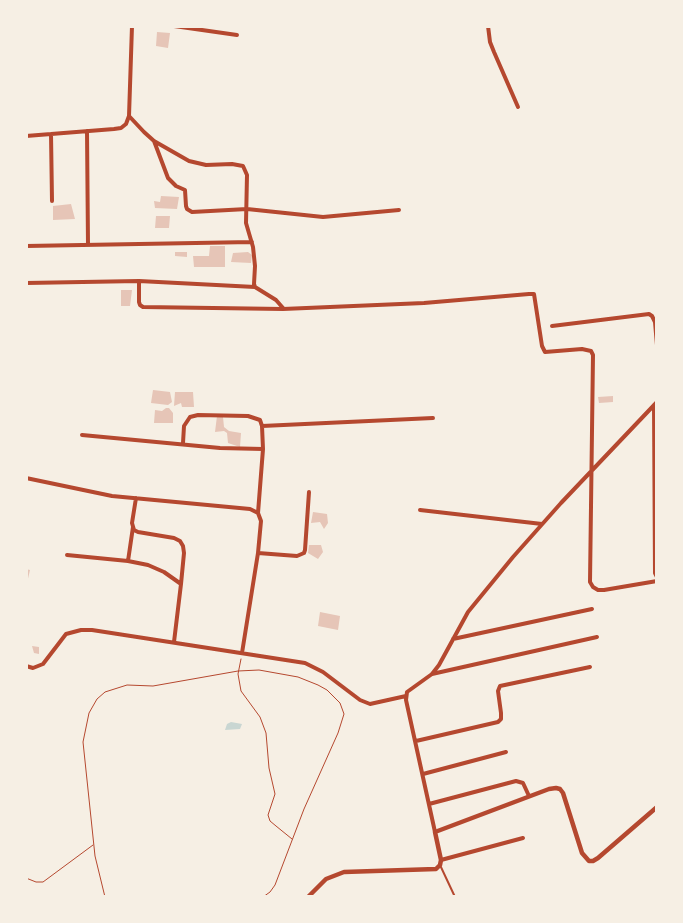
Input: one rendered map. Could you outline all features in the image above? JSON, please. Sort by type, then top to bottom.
[{"type":"street","points":[[26,136],[121,128],[126,124],[129,116],[132,26]]},
{"type":"street","points":[[174,26],[237,35]]},
{"type":"street","points":[[488,26],[490,42],[518,107]]},
{"type":"street","points":[[129,116],[154,140],[189,161],[206,165],[243,166],[246,170],[246,228],[252,242],[255,287]]},
{"type":"street","points":[[88,131],[88,245]]},
{"type":"street","points":[[51,134],[52,202]]},
{"type":"street","points":[[154,140],[168,178],[176,186],[185,190],[186,206],[190,211],[247,209],[323,217],[399,210]]},
{"type":"street","points":[[26,246],[252,242]]},
{"type":"street","points":[[139,281],[139,302],[143,306],[283,309],[433,303],[534,294],[542,346],[545,352],[582,349],[591,351],[593,355],[590,577],[593,587],[598,590],[604,590],[657,581]]},
{"type":"street","points":[[26,282],[139,281],[255,287],[276,300],[283,309]]},
{"type":"street","points":[[552,326],[649,314],[655,322],[657,345]]},
{"type":"street","points":[[432,674],[480,595],[542,524],[656,404]]},
{"type":"street","points":[[656,404],[655,573],[657,577]]},
{"type":"street","points":[[183,443],[186,420],[198,415],[248,416],[260,420],[262,426],[263,449],[258,513],[261,521],[258,553],[242,653]]},
{"type":"street","points":[[262,426],[433,418]]},
{"type":"street","points":[[82,435],[183,443],[220,448],[263,449]]},
{"type":"street","points":[[26,478],[89,492],[250,509],[258,513]]},
{"type":"street","points":[[258,553],[297,556],[304,554],[309,492]]},
{"type":"street","points":[[128,561],[136,498]]},
{"type":"street","points":[[420,510],[542,524]]},
{"type":"street","points":[[132,527],[138,532],[174,538],[180,541],[183,546],[184,553],[174,642]]},
{"type":"street","points":[[67,555],[128,561],[156,568],[181,584]]},
{"type":"street","points":[[453,639],[592,609]]},
{"type":"street","points":[[26,666],[39,667],[43,664],[66,634],[81,630],[102,631],[305,663],[323,672],[360,700],[370,704],[406,696]]},
{"type":"street","points":[[441,863],[406,696],[410,688],[432,674],[597,637]]},
{"type":"street","points":[[416,741],[498,722],[501,719],[498,691],[500,686],[590,667]]},
{"type":"street","points":[[423,774],[506,752]]},
{"type":"street","points":[[429,804],[516,782],[524,783],[529,796]]},
{"type":"street","points":[[435,832],[549,788],[560,789],[582,853],[585,858],[593,861],[657,807]]},
{"type":"street","points":[[308,897],[326,879],[344,872],[436,869],[441,863],[523,838]]},
{"type":"lane","points":[[441,863],[455,897]]},
{"type":"path","points":[[240,660],[238,671],[241,691],[260,717],[266,733],[269,768],[276,794],[268,815],[270,821],[293,840]]},
{"type":"path","points":[[105,897],[96,864],[83,742],[89,713],[97,699],[105,692],[126,685],[153,686],[238,671],[270,670],[303,678],[327,690],[340,703],[343,709],[343,719],[304,809],[275,885],[263,897]]},
{"type":"path","points":[[26,878],[36,882],[43,882],[94,844]]},
{"type":"shaded area","points":[[231,722],[242,724],[240,729],[225,730],[227,724]]},
{"type":"building","points":[[157,32],[170,33],[168,48],[156,46]]},
{"type":"building","points":[[161,196],[179,197],[177,209],[155,208],[154,201],[160,202]]},
{"type":"building","points":[[71,204],[75,219],[53,220],[53,206]]},
{"type":"building","points":[[156,216],[170,216],[169,228],[155,228]]},
{"type":"building","points":[[210,246],[225,246],[225,267],[194,267],[193,256],[209,256]]},
{"type":"building","points":[[175,252],[187,252],[187,257],[175,256]]},
{"type":"building","points":[[248,252],[252,255],[251,263],[231,262],[233,253]]},
{"type":"building","points":[[121,290],[132,290],[130,306],[121,306]]},
{"type":"building","points":[[153,390],[170,392],[172,402],[168,405],[151,403]]},
{"type":"building","points":[[175,392],[193,392],[194,407],[182,407],[181,403],[174,406]]},
{"type":"building","points":[[613,396],[613,402],[599,403],[598,397]]},
{"type":"building","points":[[169,408],[173,413],[173,423],[154,423],[155,410],[162,411]]},
{"type":"building","points":[[217,416],[223,417],[224,427],[229,431],[241,433],[240,447],[228,443],[227,433],[224,431],[215,432]]},
{"type":"building","points":[[313,512],[327,514],[328,523],[324,529],[320,522],[311,523]]},
{"type":"building","points":[[309,545],[321,545],[323,552],[318,559],[308,553]]},
{"type":"building","points":[[26,569],[30,570],[27,583],[26,583]]},
{"type":"building","points":[[320,612],[340,616],[338,630],[318,626]]},
{"type":"building","points":[[32,646],[39,647],[39,654],[34,653]]}]
